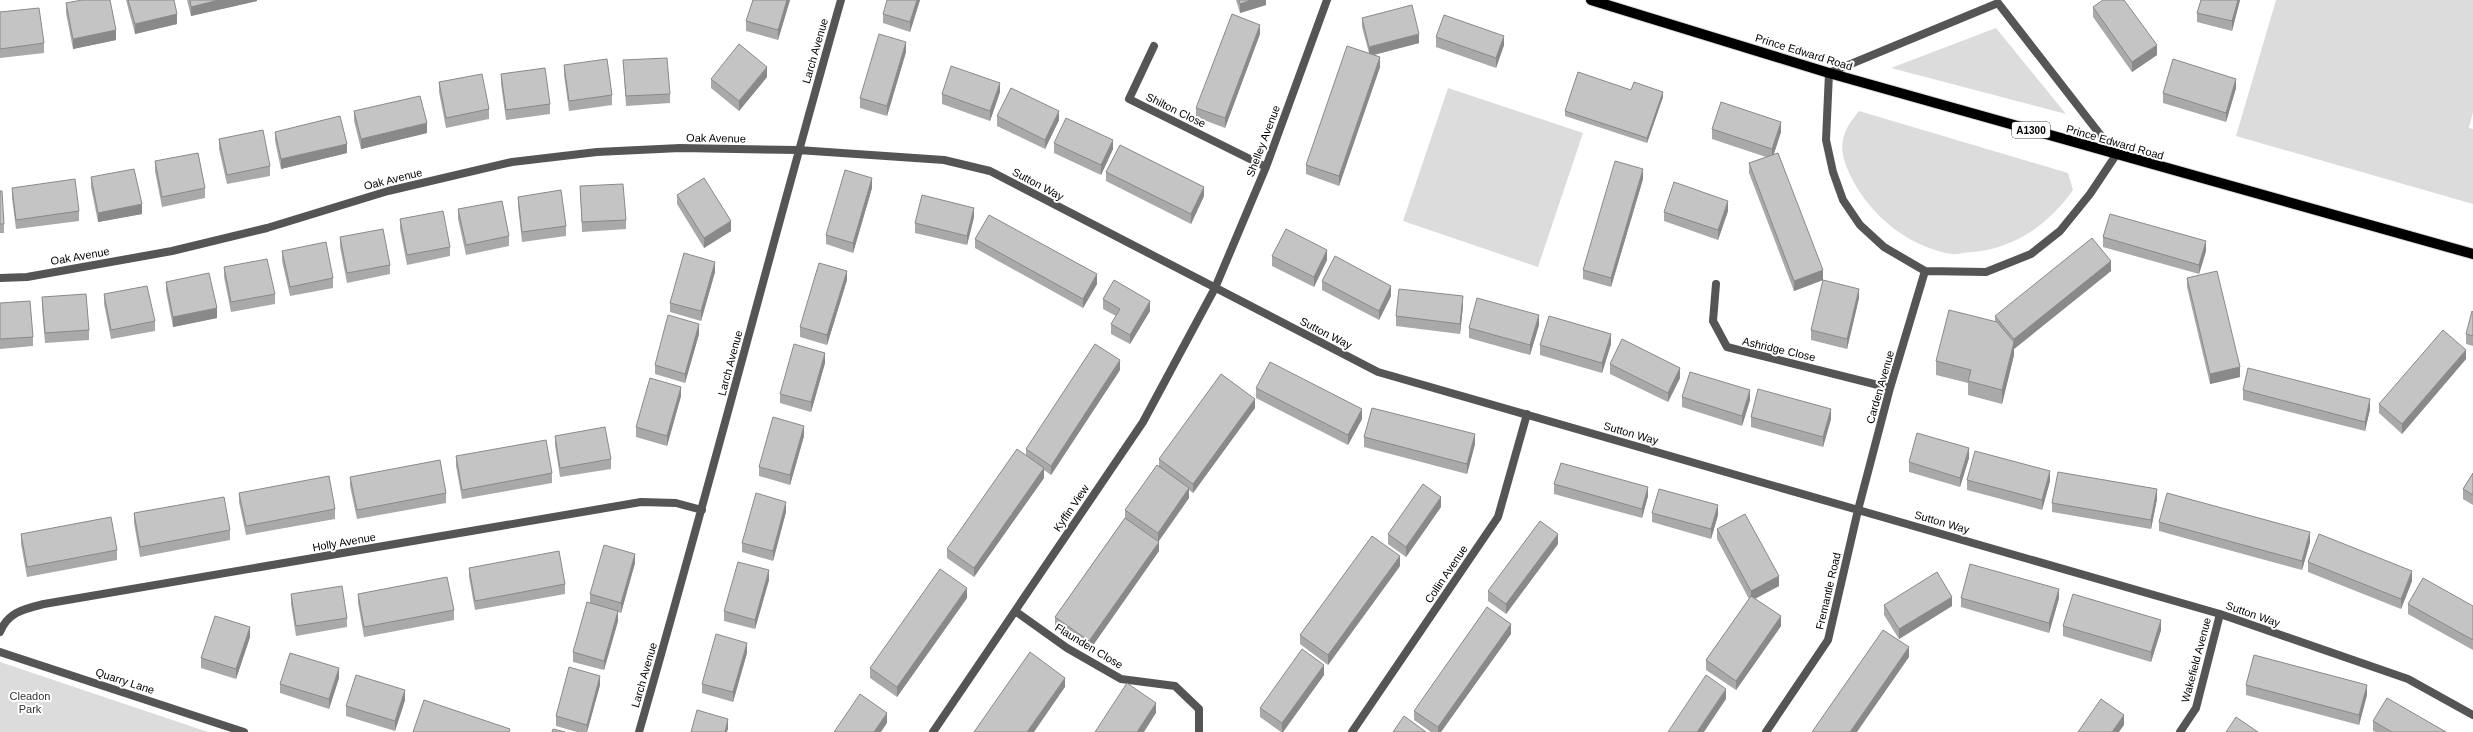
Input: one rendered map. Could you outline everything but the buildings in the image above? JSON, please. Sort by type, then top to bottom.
[{"type":"main road","name":"Prince Edward Road","points":[[1591,0],[1829,73],[2116,155],[2473,254]]},
{"type":"street","name":"Larch Avenue","points":[[639,732],[702,510],[798,150],[841,0]]},
{"type":"street","name":"Shelley Avenue","points":[[1215,288],[1266,167],[1327,0]]},
{"type":"street","points":[[1999,2],[2116,155],[2090,194],[2060,230],[2031,254],[1986,272],[1925,271],[1884,247],[1860,224],[1843,200],[1833,172],[1826,140],[1829,73],[1999,2]]},
{"type":"street","name":"Shilton Close","points":[[1154,46],[1129,99],[1266,167]]},
{"type":"street","name":"Oak Avenue","points":[[0,278],[27,277],[172,250],[267,228],[388,191],[512,162],[597,152],[680,148],[798,150]]},
{"type":"street","name":"Sutton Way","points":[[798,150],[944,160],[990,171],[1378,372],[2220,614],[2408,679],[2473,715]]},
{"type":"street","name":"Carden Avenue","points":[[1858,510],[1890,388],[1925,271]]},
{"type":"street","name":"Ashridge Close","points":[[1716,284],[1713,321],[1727,348],[1890,388]]},
{"type":"street","name":"Kyffin View","points":[[933,732],[1143,422],[1215,288]]},
{"type":"street","name":"Collin Avenue","points":[[1352,732],[1498,517],[1527,414]]},
{"type":"street","name":"Holly Avenue","points":[[0,632],[3,625],[16,613],[44,604],[641,502],[676,503],[702,510]]},
{"type":"street","name":"Fremantle Road","points":[[1766,732],[1828,640],[1858,510]]},
{"type":"street","name":"Flaunden Close","points":[[1015,611],[1067,648],[1121,678],[1175,686],[1199,709],[1199,732]]},
{"type":"street","name":"Wakefield Avenue","points":[[2180,732],[2196,708],[2220,614]]},
{"type":"street","name":"Quarry Lane","points":[[0,652],[244,732]]},
{"type":"green space","points":[[2276,0],[2473,0],[2473,112],[2469,128],[2473,129],[2473,204],[2236,136]]},
{"type":"green space","points":[[1996,28],[2066,114],[1891,68]]},
{"type":"green space","points":[[1448,88],[1583,133],[1538,267],[1403,221]]},
{"type":"green space","points":[[1859,111],[2068,173],[2073,190],[2064,202],[2042,224],[2017,240],[1988,250],[1959,254],[1936,250],[1906,237],[1892,227],[1869,204],[1851,177],[1844,159],[1842,145],[1847,128]]},
{"type":"green space","name":"Cleadon Park","points":[[0,662],[208,732],[0,732]]}]
